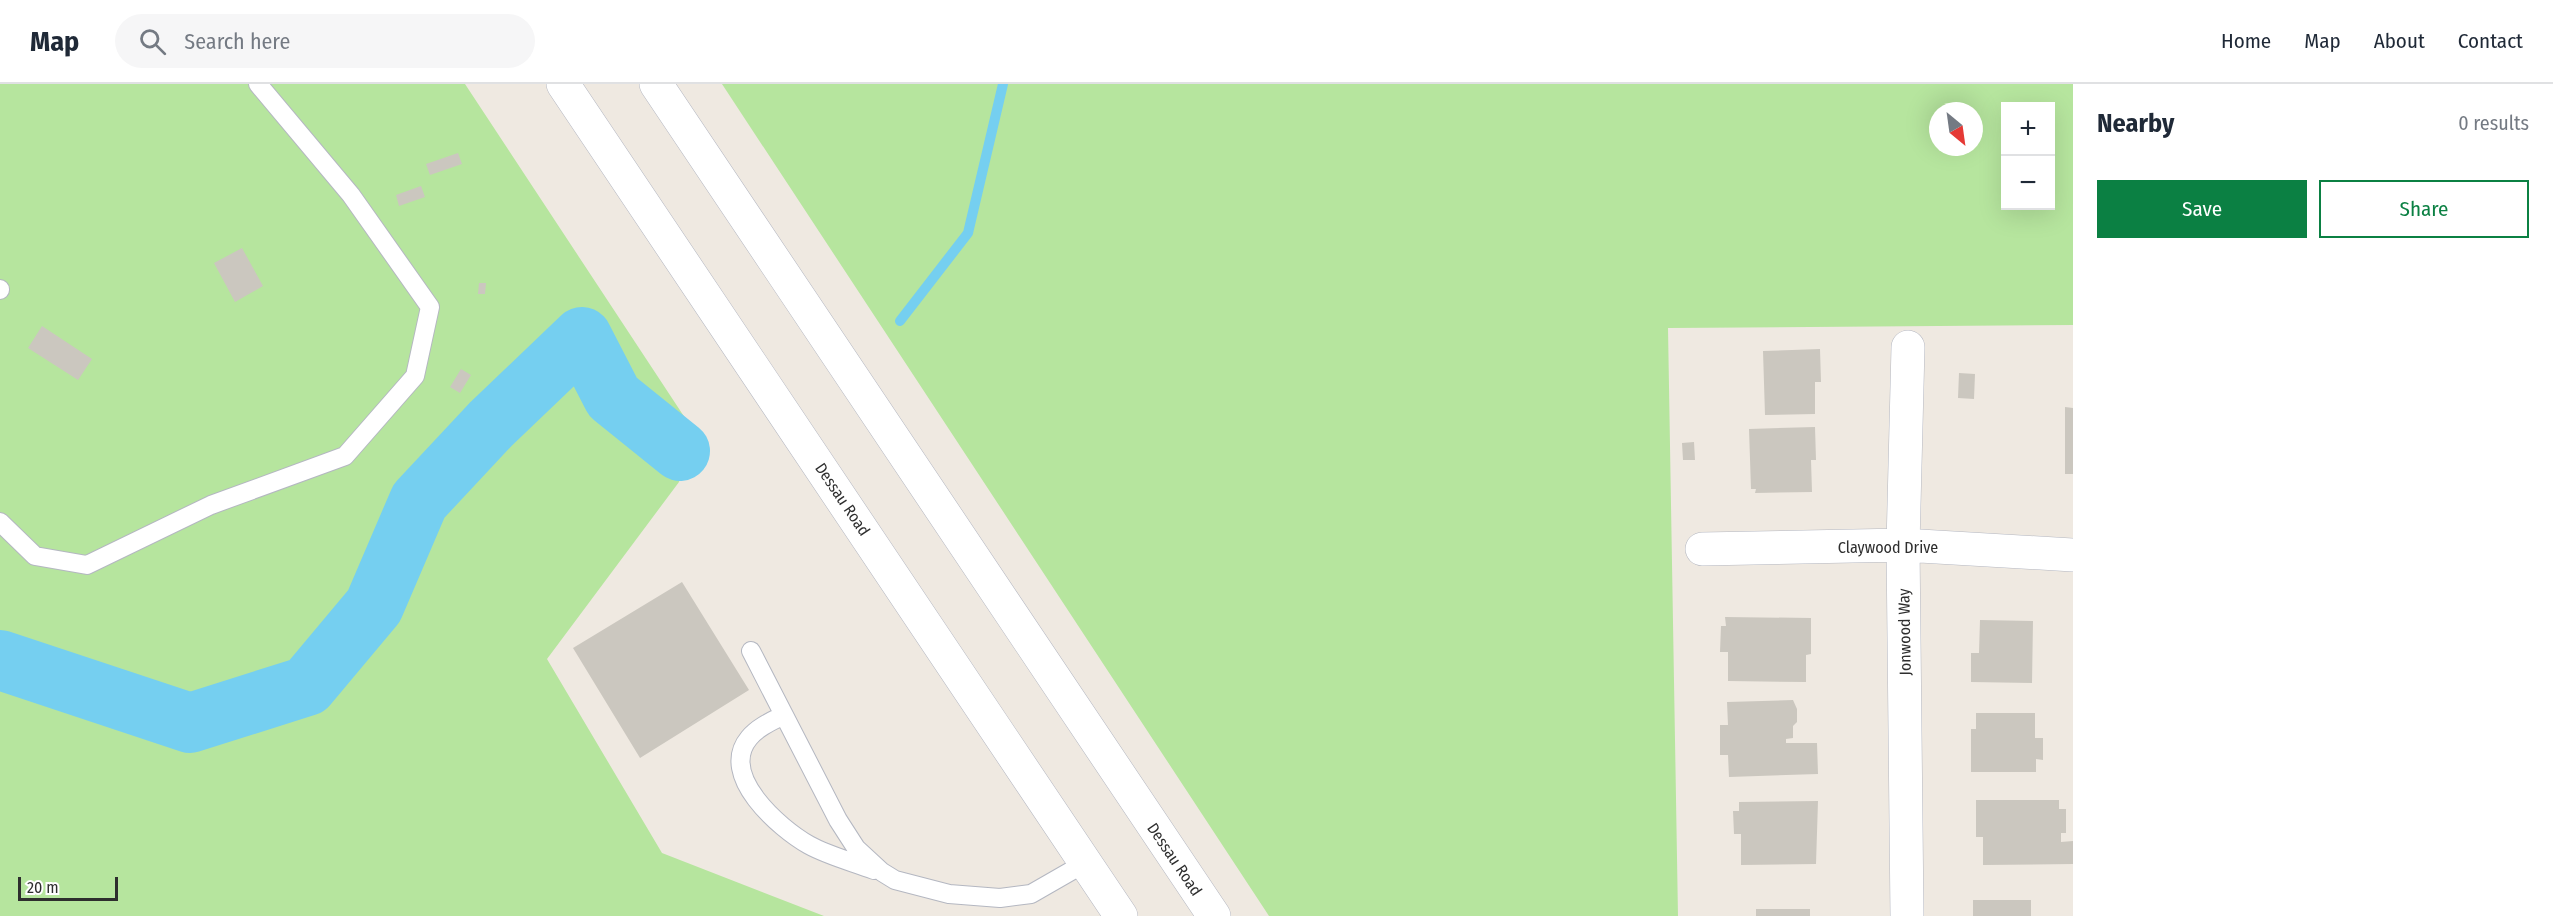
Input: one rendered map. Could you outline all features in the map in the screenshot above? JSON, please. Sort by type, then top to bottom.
[{"type":"main road","name":"Dessau Road","points":[[563,84],[1121,916]]},
{"type":"main road","name":"Dessau Road","points":[[656,84],[1214,916]]},
{"type":"main road","name":"Jonwood Way","points":[[1907,916],[1903,545],[1908,347]]},
{"type":"main road","name":"Claywood Drive","points":[[1702,549],[1903,545],[2073,555]]},
{"type":"lane","points":[[0,522],[34,556],[87,565],[211,505],[345,456],[416,376],[430,307],[351,195],[258,84]]},
{"type":"lane","points":[[751,651],[838,820],[856,848],[882,872],[895,880],[950,894],[1000,898],[1031,894],[1085,863]]},
{"type":"lane","points":[[784,715],[759,729],[748,739],[739,760],[743,779],[768,812],[801,840],[882,872]]},
{"type":"green space","points":[[0,84],[465,84],[691,427],[679,482],[547,659],[662,853],[824,916],[0,916]]},
{"type":"green space","points":[[722,84],[2073,84],[2073,325],[1668,328],[1678,916],[1269,916]]},
{"type":"building","points":[[458,153],[462,164],[430,175],[426,164]]},
{"type":"building","points":[[421,186],[425,197],[399,206],[396,195]]},
{"type":"building","points":[[242,248],[263,286],[235,302],[214,263]]},
{"type":"building","points":[[479,283],[486,283],[485,294],[478,294]]},
{"type":"building","points":[[42,326],[92,359],[78,380],[28,348]]},
{"type":"building","points":[[1820,349],[1821,382],[1815,382],[1815,414],[1765,415],[1763,351]]},
{"type":"building","points":[[461,369],[471,375],[460,393],[450,387]]},
{"type":"building","points":[[1959,373],[1975,374],[1974,399],[1958,398]]},
{"type":"building","points":[[2065,407],[2073,408],[2073,474],[2065,474]]},
{"type":"building","points":[[1815,427],[1816,460],[1811,460],[1812,492],[1755,493],[1756,489],[1751,489],[1749,429]]},
{"type":"building","points":[[1694,442],[1695,460],[1683,460],[1682,443]]},
{"type":"building","points":[[682,582],[749,690],[640,758],[573,648]]},
{"type":"building","points":[[1725,617],[1811,618],[1811,654],[1806,655],[1806,682],[1728,681],[1728,652],[1720,652],[1721,626],[1726,626]]},
{"type":"building","points":[[1980,620],[2033,621],[2032,683],[1971,682],[1971,653],[1979,653]]},
{"type":"building","points":[[1793,700],[1797,709],[1797,722],[1793,726],[1793,738],[1786,739],[1786,743],[1817,743],[1818,774],[1729,777],[1728,755],[1720,755],[1720,725],[1728,725],[1727,702]]},
{"type":"building","points":[[1976,713],[2035,713],[2035,738],[2043,738],[2043,760],[2036,759],[2036,772],[1971,772],[1971,729],[1976,729]]},
{"type":"building","points":[[1976,800],[2059,800],[2059,809],[2066,809],[2066,833],[2061,833],[2061,842],[2073,841],[2073,864],[1983,865],[1983,837],[1976,837]]},
{"type":"building","points":[[1818,801],[1816,864],[1741,865],[1741,834],[1734,834],[1733,811],[1739,811],[1739,802]]},
{"type":"building","points":[[1973,900],[2031,900],[2031,916],[1973,916]]},
{"type":"building","points":[[1756,909],[1810,909],[1810,916],[1756,916]]},
{"type":"waterway","points":[[900,321],[968,233],[1003,84]]},
{"type":"waterway","points":[[0,660],[190,723],[307,686],[374,606],[419,501],[491,424],[582,337],[613,397],[680,451]]}]
